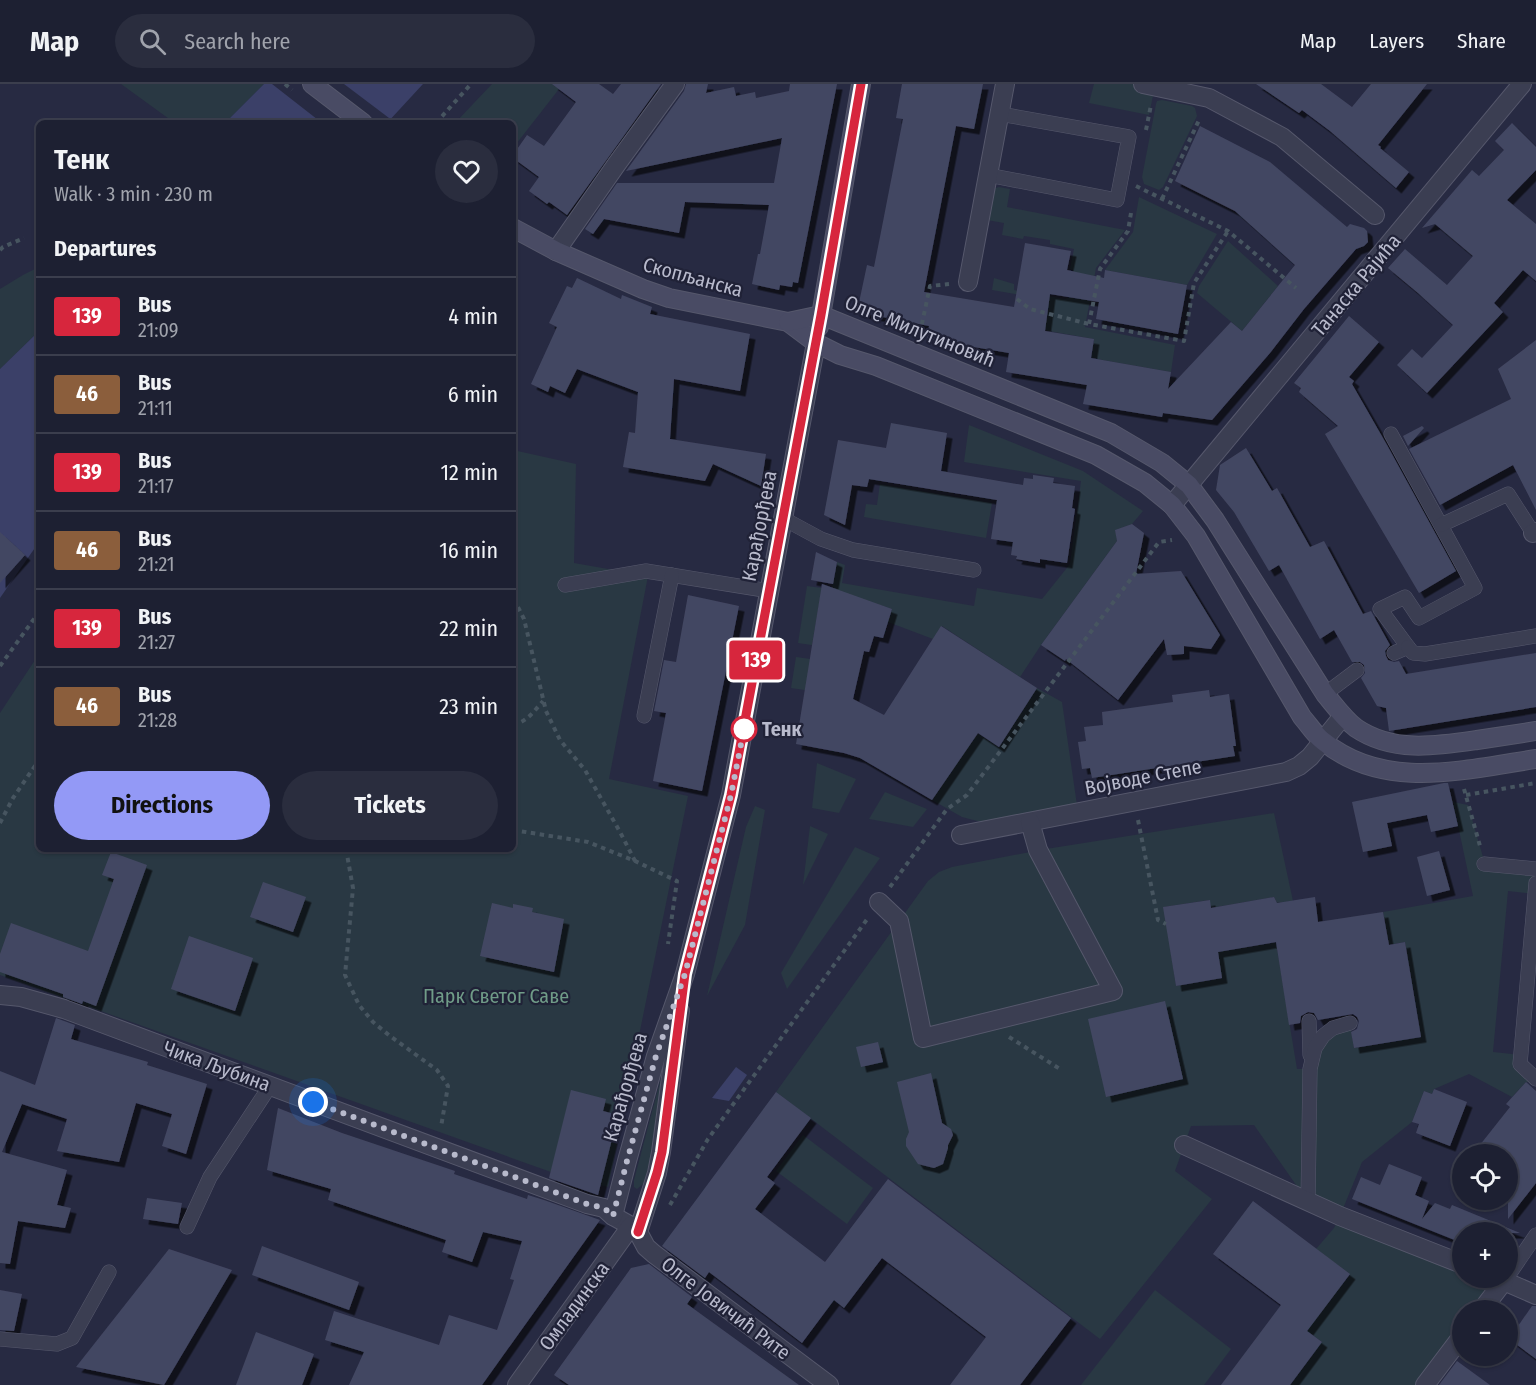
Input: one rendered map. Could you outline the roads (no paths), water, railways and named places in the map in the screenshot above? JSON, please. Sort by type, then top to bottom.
[{"type":"street","points":[[312,84],[359,120]]},
{"type":"street","points":[[556,251],[675,84]]},
{"type":"street","name":"Карађорђева","points":[[634,1229],[657,1173],[662,1152],[685,974],[731,795],[784,519],[861,84]]},
{"type":"street","points":[[968,282],[1005,84]]},
{"type":"street","name":"Танаска Рајића","points":[[1172,505],[1521,84]]},
{"type":"street","points":[[1149,85],[1209,98],[1282,137],[1375,215]]},
{"type":"street","name":"Скопљанска","points":[[516,230],[556,251],[669,298],[788,322]]},
{"type":"street","name":"Олге Милутиновић","points":[[788,322],[821,315],[1111,433],[1162,463],[1189,485],[1215,520],[1325,694],[1343,716]]},
{"type":"street","points":[[788,322],[816,343],[840,355],[876,366],[1096,455],[1145,483],[1172,505],[1196,536],[1302,717],[1323,741],[1352,759],[1393,772],[1415,774],[1440,773],[1536,759]]},
{"type":"street","points":[[1343,716],[1356,728],[1375,738],[1417,747],[1439,746],[1536,731]]},
{"type":"street","name":"Војводе Степе","points":[[961,835],[1286,772],[1299,766],[1310,757],[1343,716]]},
{"type":"street","points":[[879,902],[899,921],[923,1038],[1113,991],[1038,850],[1030,822]]},
{"type":"street","name":"Карађорђева","points":[[613,1216],[656,1056],[685,974]]},
{"type":"street","name":"Чика Љубина","points":[[0,993],[64,1009],[587,1204],[604,1208],[634,1229]]},
{"type":"street","points":[[1184,1145],[1340,1216],[1452,1260]]},
{"type":"street","name":"Омладинска","points":[[517,1385],[634,1229]]},
{"type":"street","name":"Олге Јовичић Рите","points":[[634,1229],[646,1248],[829,1385]]},
{"type":"street","points":[[1518,1285],[1536,1295]]},
{"type":"street","points":[[1425,1385],[1452,1349]]},
{"type":"lane","points":[[988,176],[1117,200],[1129,137],[1000,114]]},
{"type":"lane","points":[[1391,434],[1475,588],[1419,618],[1405,597],[1380,609],[1413,653],[1425,654],[1536,636]]},
{"type":"lane","points":[[1441,525],[1508,494],[1535,532]]},
{"type":"lane","points":[[784,519],[821,538],[852,550],[974,570]]},
{"type":"lane","points":[[565,585],[646,571],[770,591]]},
{"type":"lane","points":[[644,716],[672,575]]},
{"type":"lane","points":[[1394,653],[1408,646]]},
{"type":"lane","points":[[1325,694],[1357,670]]},
{"type":"lane","points":[[1484,864],[1536,869]]},
{"type":"lane","points":[[1536,883],[1520,1064],[1536,1079]]},
{"type":"lane","points":[[1308,1202],[1309,1022]]},
{"type":"lane","points":[[1310,1069],[1315,1048],[1323,1036],[1333,1028],[1350,1023]]},
{"type":"lane","points":[[188,1227],[210,1177],[270,1086]]},
{"type":"lane","points":[[1518,1259],[1536,1235]]},
{"type":"lane","points":[[0,1339],[57,1344],[72,1338],[109,1272]]},
{"type":"water","points":[[264,84],[423,84],[390,120],[228,120]]},
{"type":"water","points":[[36,334],[36,546],[0,598],[0,369]]},
{"type":"water","points":[[736,1067],[747,1075],[729,1101],[712,1098]]},
{"type":"place","name":"Тенк","points":[[744,729]]},
{"type":"park label","name":"Парк Светог Саве","points":[[496,996]]}]
